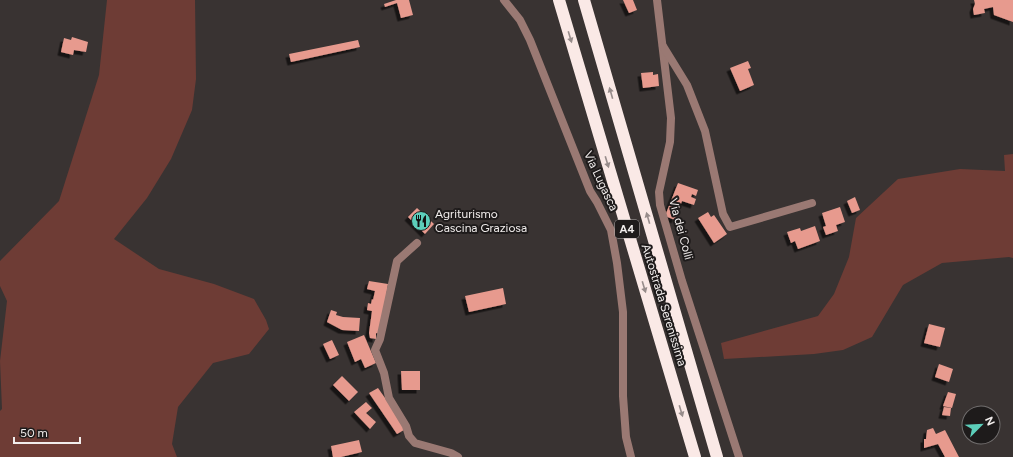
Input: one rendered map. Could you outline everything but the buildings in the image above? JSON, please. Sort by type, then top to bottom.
[{"type":"highway","name":"Autostrada Serenissima","points":[[559,0],[695,457]]},
{"type":"highway","name":"Autostrada Serenissima","points":[[584,0],[717,457]]},
{"type":"street","name":"Via Lugasca","points":[[504,0],[520,20],[530,40],[590,191],[611,230],[623,312],[623,396],[626,437],[631,457]]},
{"type":"street","name":"Via dei Colli","points":[[656,0],[671,118],[670,142],[659,192],[660,205],[682,281],[739,457]]},
{"type":"street","points":[[662,43],[687,85],[705,131],[723,214],[730,227],[812,203]]},
{"type":"street","points":[[417,243],[397,261],[380,339],[375,350],[384,373],[389,398],[406,426],[409,436],[415,443],[458,457]]},
{"type":"shaded area","points":[[107,0],[195,0],[196,79],[192,110],[171,159],[147,198],[114,239],[159,269],[214,284],[254,299],[266,320],[269,329],[249,354],[213,363],[178,407],[172,444],[177,457],[0,457],[0,411],[2,409],[0,361],[7,301],[0,286],[0,261],[59,201],[99,75]]},
{"type":"shaded area","points":[[1013,154],[1013,258],[1009,257],[942,263],[903,285],[872,337],[843,350],[814,354],[724,359],[721,343],[818,316],[834,294],[849,257],[856,218],[898,179],[960,169],[1005,171],[1004,155]]},
{"type":"place","name":"Agriturismo Cascina Graziosa","points":[[421,221]]}]
